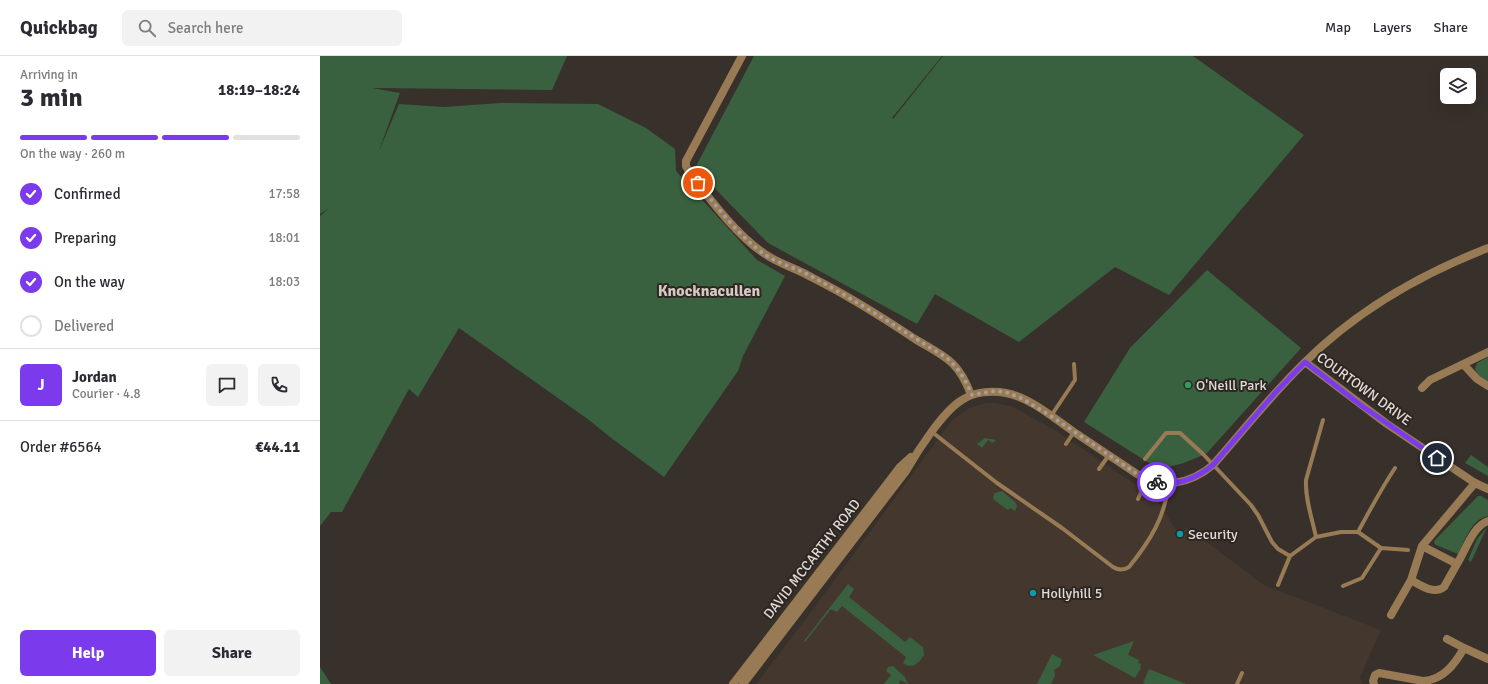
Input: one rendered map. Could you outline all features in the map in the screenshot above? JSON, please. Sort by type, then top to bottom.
[{"type":"street","points":[[742,56],[686,160],[686,166],[689,172],[716,206],[763,253],[770,258],[811,276],[902,330],[945,358],[959,370],[972,395]]},
{"type":"street","name":"DAVID MCCARTHY ROAD","points":[[743,684],[906,471],[916,453],[956,404],[972,395],[994,391],[1005,392],[1021,398],[1051,416],[1109,456],[1147,479],[1169,483],[1194,477],[1213,465],[1275,393],[1305,362],[1352,322],[1406,287],[1463,258],[1488,248]]},
{"type":"street","points":[[1422,388],[1430,380],[1464,365],[1488,352]]},
{"type":"street","name":"COURTOWN DRIVE","points":[[1305,362],[1387,424],[1475,483],[1488,489]]},
{"type":"street","points":[[1464,365],[1477,379],[1488,386]]},
{"type":"street","name":"DAVID MCCARTHY ROAD","points":[[732,684],[900,467],[916,453]]},
{"type":"street","points":[[1391,615],[1410,580],[1422,546],[1475,483]]},
{"type":"street","points":[[1410,580],[1432,590],[1441,589],[1444,587],[1476,529],[1480,524],[1488,522]]},
{"type":"street","points":[[1422,546],[1457,564]]},
{"type":"street","points":[[1447,639],[1488,659]]},
{"type":"street","points":[[1374,684],[1373,681],[1375,675],[1379,673],[1421,681],[1432,679],[1445,673],[1452,667],[1464,648]]},
{"type":"lane","points":[[1051,416],[1075,380],[1074,364]]},
{"type":"lane","points":[[1316,537],[1309,505],[1306,480],[1323,420]]},
{"type":"lane","points":[[932,432],[997,483],[1119,570],[1126,569],[1136,560],[1153,535],[1161,516],[1169,483]]},
{"type":"lane","points":[[1066,444],[1074,432]]},
{"type":"lane","points":[[1145,458],[1166,433],[1180,434],[1213,465],[1251,505],[1272,542],[1278,549],[1290,556]]},
{"type":"lane","points":[[1099,469],[1109,456]]},
{"type":"lane","points":[[1358,532],[1376,501],[1380,490],[1395,468]]},
{"type":"lane","points":[[1138,499],[1147,479]]},
{"type":"lane","points":[[1278,585],[1290,556],[1316,537],[1341,532],[1358,532],[1381,548],[1408,550]]},
{"type":"lane","points":[[1343,586],[1362,578],[1381,548]]},
{"type":"lane","points":[[1237,684],[1242,673]]},
{"type":"shaded area","points":[[986,403],[1011,406],[1055,430],[1156,498],[1176,530],[1181,535],[1187,527],[1264,585],[1381,630],[1360,677],[1362,684],[756,684],[811,612],[952,420],[971,407]]},
{"type":"green space","points":[[320,56],[567,56],[552,90],[372,88],[400,93],[378,153],[399,104],[444,107],[500,103],[598,104],[646,128],[675,149],[676,171],[757,260],[785,276],[743,356],[738,371],[664,477],[589,420],[459,328],[418,397],[409,389],[342,512],[331,512],[320,526],[320,216],[329,208],[320,214]]},
{"type":"green space","points":[[754,56],[942,56],[892,118],[893,119],[943,56],[1193,56],[1304,135],[1169,295],[1115,267],[1019,342],[935,294],[917,324],[768,243],[695,168]]},
{"type":"green space","name":"O'Neill Park","points":[[1207,270],[1301,348],[1207,453],[1183,463],[1157,468],[1084,422],[1130,348]]},
{"type":"green space","points":[[1488,357],[1488,381],[1478,375],[1475,369],[1477,363]]},
{"type":"green space","points":[[985,438],[996,440],[993,443],[988,440],[982,448],[977,444]]},
{"type":"green space","points":[[1471,455],[1488,467],[1488,476],[1465,463]]},
{"type":"green space","points":[[1002,491],[1015,502],[1017,506],[1015,511],[1010,508],[1008,510],[994,500],[993,497],[995,493]]},
{"type":"green space","points":[[1478,496],[1488,500],[1488,516],[1477,521],[1469,531],[1458,554],[1436,545],[1434,541]]},
{"type":"green space","points":[[1487,527],[1471,562],[1468,560],[1477,539]]},
{"type":"green space","points":[[848,584],[854,589],[849,597],[905,642],[910,637],[923,647],[924,655],[918,663],[909,666],[903,663],[906,657],[842,606],[837,612],[831,609],[805,642],[804,641]]},
{"type":"green space","points":[[1134,641],[1128,655],[1139,660],[1138,663],[1141,664],[1140,670],[1135,678],[1093,655]]},
{"type":"green space","points":[[1052,654],[1062,659],[1060,666],[1054,670],[1055,676],[1051,684],[1037,684]]},
{"type":"green space","points":[[893,666],[905,677],[908,684],[900,680],[899,684],[884,684],[891,675],[886,671],[888,667]]},
{"type":"green space","points":[[320,667],[331,684],[320,684]]},
{"type":"green space","points":[[1149,669],[1186,684],[1145,684],[1143,683]]},
{"type":"way so far","points":[[698,183],[716,206],[756,248],[770,258],[811,276],[902,330],[945,358],[959,370],[972,395],[994,391],[1005,392],[1021,398],[1051,416],[1137,474],[1157,482]]},
{"type":"place","name":"O'Neill Park","points":[[1188,385]]},
{"type":"place","name":"Security","points":[[1180,534]]},
{"type":"place","name":"Hollyhill 5","points":[[1033,593]]},
{"type":"district","name":"Knocknacullen","points":[[709,291]]},
{"type":"route","points":[[1157,482],[1178,482],[1202,474],[1213,465],[1275,393],[1305,362],[1362,406],[1437,458]]}]
